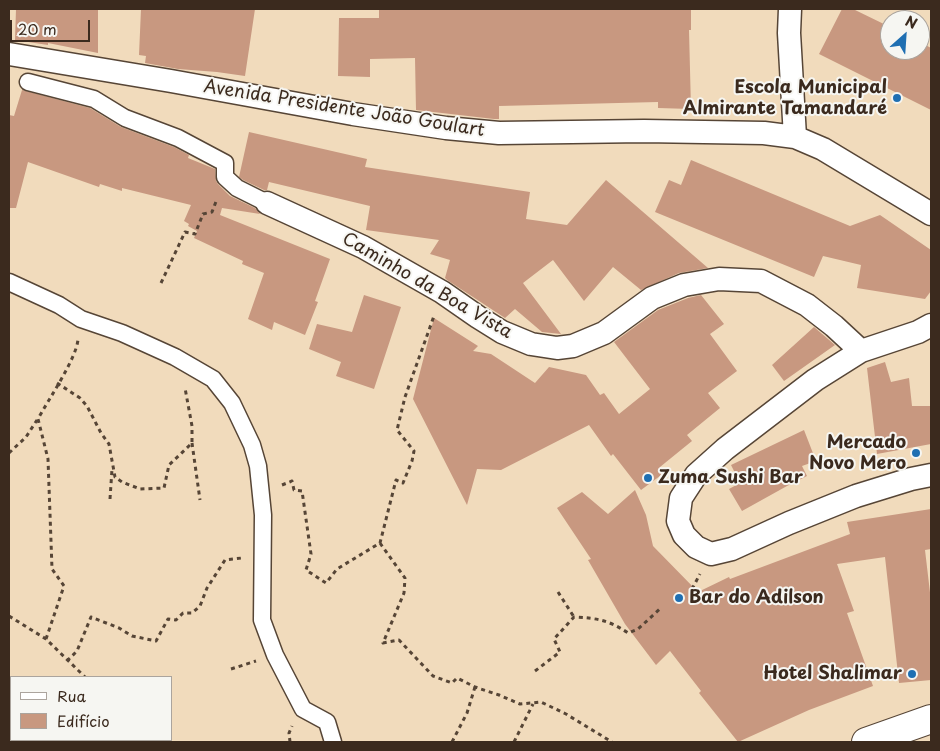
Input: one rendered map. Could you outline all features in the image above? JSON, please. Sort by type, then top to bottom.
[{"type":"main road","points":[[866,742],[931,718]]},
{"type":"street","points":[[790,9],[789,34],[795,137]]},
{"type":"street","name":"Avenida Presidente João Goulart","points":[[9,54],[353,114],[446,128],[499,133],[644,131],[764,133],[795,137],[823,149],[931,214]]},
{"type":"street","name":"Caminho da Boa Vista","points":[[28,82],[94,99],[125,118],[178,138],[225,163],[225,177],[238,188],[363,247],[442,292],[502,332],[531,344],[557,348],[573,346],[604,333],[652,298],[684,285],[720,278],[761,281],[807,305],[834,326],[861,351]]},
{"type":"street","points":[[9,282],[60,305],[81,318],[122,333],[175,357],[212,379],[232,403],[252,444],[258,466],[263,524],[262,620],[266,634],[303,709],[327,722],[333,742]]},
{"type":"street","points":[[931,325],[918,332],[861,351],[815,380],[725,449],[696,475],[681,498],[678,522],[684,535],[696,547],[711,554],[732,550],[789,523],[856,496],[911,479],[931,475]]},
{"type":"path","points":[[161,283],[185,232],[195,234],[203,214],[212,212],[219,195]]},
{"type":"path","points":[[260,493],[292,482],[294,490],[302,491],[311,554],[306,570],[326,583],[337,568],[380,542],[396,480],[402,483],[412,461],[414,451],[397,430],[403,405],[442,292]]},
{"type":"path","points":[[9,453],[26,437],[69,364],[78,344],[81,318]]},
{"type":"path","points":[[200,371],[185,389],[192,426],[192,443],[200,500]]},
{"type":"path","points":[[57,384],[80,398],[87,406],[100,433],[109,444],[115,477],[122,482],[140,489],[164,488],[169,465],[192,443]]},
{"type":"path","points":[[38,419],[48,459],[52,569],[64,586],[46,640]]},
{"type":"path","points":[[110,498],[113,463]]},
{"type":"path","points":[[380,542],[405,578],[404,593],[383,643],[399,640],[433,676],[452,683],[457,678],[520,704],[541,702],[566,714],[612,742]]},
{"type":"path","points":[[67,661],[76,651],[91,617],[119,628],[132,636],[156,640],[168,618],[176,620],[183,612],[192,613],[200,606],[207,588],[225,560],[233,558],[262,558]]},
{"type":"path","points":[[558,592],[574,617]]},
{"type":"path","points":[[574,617],[597,618],[615,624],[628,633],[638,629],[662,607]]},
{"type":"path","points":[[9,616],[46,640],[81,676]]},
{"type":"path","points":[[535,671],[560,652],[554,639],[574,617]]},
{"type":"path","points":[[452,742],[467,713],[475,687]]},
{"type":"path","points":[[514,742],[533,703]]},
{"type":"building","points":[[16,9],[98,9],[98,53],[48,43],[48,45],[15,40]]},
{"type":"building","points":[[141,9],[255,9],[245,76],[178,69],[145,63],[146,56],[139,55]]},
{"type":"building","points":[[379,9],[691,9],[691,30],[689,30],[691,109],[658,108],[658,102],[499,106],[499,119],[416,110],[415,58],[370,59],[370,77],[338,76],[339,18],[379,18]]},
{"type":"building","points":[[842,9],[853,9],[880,22],[880,60],[930,60],[931,48],[931,110],[819,54]]},
{"type":"building","points":[[22,90],[90,108],[121,127],[174,147],[189,155],[188,158],[215,169],[216,181],[230,196],[255,208],[260,214],[222,208],[220,215],[330,259],[315,301],[318,302],[305,335],[274,322],[272,330],[248,319],[264,273],[242,264],[243,261],[194,238],[197,231],[188,226],[189,224],[184,221],[191,205],[122,188],[122,191],[100,184],[99,187],[28,162],[16,208],[9,208],[9,115],[14,116]]},
{"type":"building","points":[[249,132],[367,159],[365,167],[530,192],[526,219],[567,225],[606,180],[708,268],[679,273],[641,290],[613,267],[584,301],[553,260],[523,283],[561,334],[542,332],[515,309],[505,318],[447,280],[445,278],[450,260],[430,254],[439,240],[366,230],[370,206],[269,182],[267,190],[264,190],[243,180],[239,177]]},
{"type":"building","points":[[691,160],[850,226],[880,215],[931,250],[931,291],[925,299],[857,288],[861,265],[823,256],[814,277],[655,212],[669,180],[681,185]]},
{"type":"building","points":[[364,295],[401,307],[374,389],[336,376],[341,362],[309,349],[317,324],[352,332]]},
{"type":"building","points":[[701,295],[724,324],[710,334],[737,371],[708,393],[720,408],[687,435],[692,441],[660,467],[664,473],[641,490],[613,454],[611,456],[589,425],[501,470],[477,469],[467,505],[413,399],[434,318],[478,346],[473,351],[491,354],[535,383],[549,367],[586,375],[600,395],[604,393],[619,414],[650,389],[614,342],[658,310]]},
{"type":"building","points":[[814,327],[835,345],[784,381],[772,365]]},
{"type":"building","points":[[885,362],[891,382],[909,378],[912,406],[930,406],[931,444],[877,454],[867,368]]},
{"type":"building","points":[[804,430],[816,461],[802,466],[807,476],[742,511],[729,489],[740,483],[731,465]]},
{"type":"building","points":[[635,490],[646,515],[653,546],[698,592],[729,577],[730,579],[850,534],[847,522],[931,509],[931,549],[925,550],[931,601],[931,680],[899,683],[885,557],[837,564],[854,611],[847,613],[873,686],[809,710],[738,742],[699,693],[701,691],[670,651],[656,665],[625,624],[588,560],[591,559],[557,508],[582,492],[608,514]]},
{"type":"place","name":"Escola Municipal Almirante Tamandaré","points":[[897,98]]},
{"type":"place","name":"Mercado Novo Mero","points":[[916,453]]},
{"type":"place","name":"Zuma Sushi Bar","points":[[648,478]]},
{"type":"place","name":"Bar do Adilson","points":[[679,598]]},
{"type":"place","name":"Hotel Shalimar","points":[[912,674]]}]
